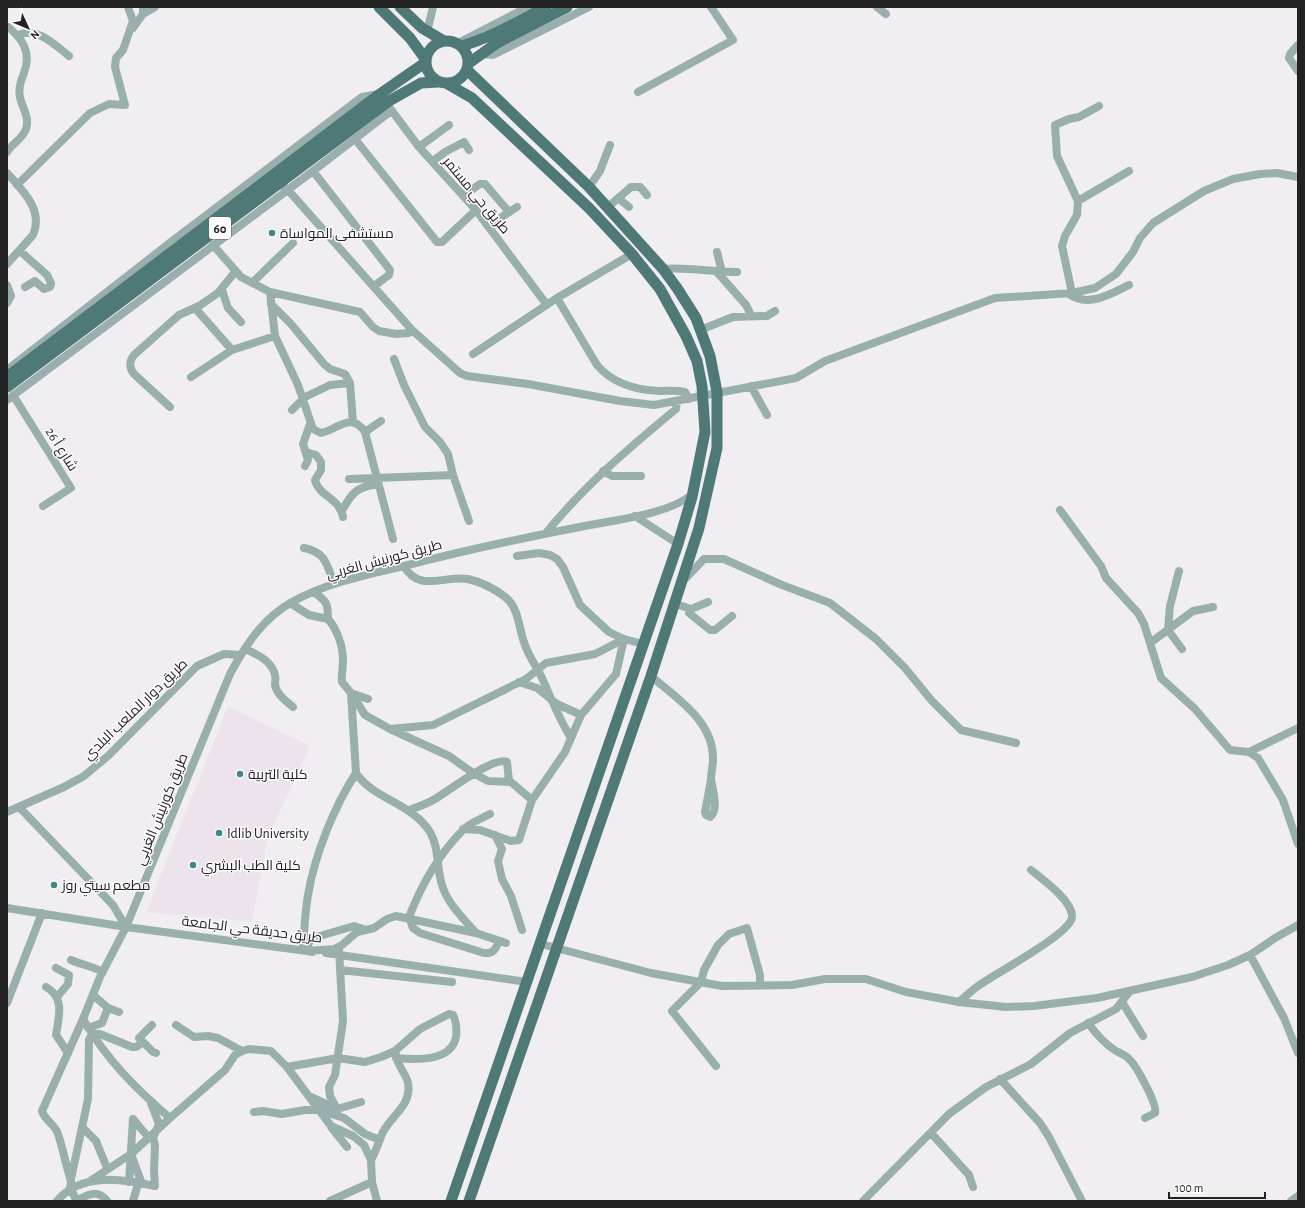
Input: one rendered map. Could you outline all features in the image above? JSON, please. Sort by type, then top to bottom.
[{"type":"main road","points":[[379,7],[410,38],[426,61],[430,74],[472,98],[510,132],[589,208],[632,254],[660,289],[686,336],[697,361],[705,432],[693,493],[678,544],[451,1201]]},
{"type":"main road","points":[[400,7],[427,32],[444,41],[459,45],[480,40],[546,7]]},
{"type":"main road","points":[[442,82],[460,79],[468,67],[497,43],[568,7]]},
{"type":"main road","points":[[426,61],[431,49],[444,41]]},
{"type":"main road","points":[[459,45],[468,55],[468,67],[589,187],[663,269],[692,312],[700,330],[710,356],[717,392],[717,448],[699,528],[651,676],[470,1201]]},
{"type":"main road","name":"60","points":[[9,394],[283,187],[386,102],[426,61]]},
{"type":"main road","name":"60","points":[[7,377],[386,102],[421,83],[442,82]]},
{"type":"street","points":[[17,184],[90,113],[110,104],[125,105],[115,67],[116,58],[123,50],[133,21],[128,7]]},
{"type":"street","points":[[130,32],[143,11],[155,7]]},
{"type":"street","points":[[427,32],[433,7]]},
{"type":"street","points":[[459,45],[528,7]]},
{"type":"street","points":[[482,54],[493,55],[589,7]]},
{"type":"street","points":[[638,92],[733,40],[711,7]]},
{"type":"street","points":[[877,7],[886,14]]},
{"type":"street","points":[[7,26],[23,41],[27,53],[27,66],[21,80],[20,96],[27,116],[27,128],[21,139],[10,146],[7,152]]},
{"type":"street","points":[[18,35],[26,32],[34,32],[50,41],[69,56]]},
{"type":"street","points":[[1298,45],[1289,58],[1298,71]]},
{"type":"street","points":[[7,370],[362,97],[386,102],[355,139],[313,171],[283,187],[213,245],[9,394]]},
{"type":"street","name":"طريق حي مستمر","points":[[386,102],[419,147],[476,210],[547,306]]},
{"type":"street","points":[[1099,106],[1079,118],[1069,119],[1055,125],[1057,156],[1078,201],[1077,215],[1065,236],[1062,246],[1070,294],[1075,298],[1083,300],[1098,299],[1129,285]]},
{"type":"street","points":[[419,147],[449,125]]},
{"type":"street","points":[[355,139],[437,242],[442,242],[476,210]]},
{"type":"street","points":[[433,161],[445,152],[464,142],[469,150]]},
{"type":"street","points":[[589,187],[600,171],[610,145]]},
{"type":"street","points":[[313,171],[390,270],[389,275],[374,286]]},
{"type":"street","points":[[1078,201],[1129,171]]},
{"type":"street","points":[[7,173],[17,184],[33,207],[36,218],[36,229],[33,235],[20,251],[8,259]]},
{"type":"street","points":[[283,187],[374,286],[412,330],[453,368],[467,376],[528,384],[620,401],[654,405],[796,378],[824,361],[995,298],[1070,294],[1095,288],[1116,274],[1133,252],[1140,238],[1153,223],[1204,191],[1233,179],[1260,174],[1277,173],[1297,176]]},
{"type":"street","points":[[464,195],[480,184],[485,184],[509,212]]},
{"type":"street","points":[[608,207],[631,187],[636,186],[643,190],[647,195]]},
{"type":"street","points":[[618,198],[630,206]]},
{"type":"street","points":[[488,226],[517,207]]},
{"type":"street","points":[[252,283],[293,243]]},
{"type":"street","points":[[213,245],[235,272],[270,292],[360,312],[373,327],[379,331],[399,334],[409,333],[412,330]]},
{"type":"street","points":[[20,251],[46,275],[51,283],[50,287],[44,288],[34,281],[25,287]]},
{"type":"street","points":[[716,252],[719,272],[746,305],[751,315]]},
{"type":"street","points":[[473,354],[557,298],[632,254]]},
{"type":"street","points":[[663,269],[694,268],[719,272],[737,272]]},
{"type":"street","points":[[170,407],[134,374],[131,369],[130,360],[134,354],[179,315],[195,308],[222,290],[235,272]]},
{"type":"street","points":[[7,286],[11,296],[7,303]]},
{"type":"street","points":[[222,290],[228,308],[241,322]]},
{"type":"street","points":[[270,292],[275,336],[298,385],[310,424],[316,432],[321,433],[344,423],[353,422],[362,427],[365,432],[393,539]]},
{"type":"street","points":[[557,298],[597,365],[606,375],[617,382],[629,386],[684,392],[689,399]]},
{"type":"street","points":[[271,304],[291,324],[324,364],[330,369],[345,374],[350,383],[353,422]]},
{"type":"street","points":[[195,308],[232,350]]},
{"type":"street","points":[[700,330],[733,317],[751,315],[767,316],[775,311]]},
{"type":"street","points":[[191,377],[232,350],[275,336]]},
{"type":"street","points":[[394,358],[404,385],[425,427],[440,442],[448,454],[452,475],[469,521]]},
{"type":"street","points":[[330,369],[332,384]]},
{"type":"street","points":[[292,410],[302,400],[332,384],[350,383]]},
{"type":"street","points":[[752,386],[766,416]]},
{"type":"street","name":"شارع أ 26","points":[[9,394],[71,488],[43,506]]},
{"type":"street","points":[[546,533],[575,499],[602,471],[676,409],[677,401]]},
{"type":"street","points":[[365,432],[381,421]]},
{"type":"street","points":[[305,466],[308,460],[303,444],[310,424]]},
{"type":"street","points":[[306,452],[316,455],[322,462],[321,470],[315,480],[316,486],[332,498],[342,514],[350,496],[358,489],[378,481]]},
{"type":"street","points":[[602,471],[612,476],[641,476]]},
{"type":"street","points":[[349,479],[378,481],[452,475]]},
{"type":"street","name":"طريق كورنيش الغربي","points":[[70,1185],[58,1133],[54,1125],[44,1117],[42,1111],[102,972],[126,927],[230,674],[243,652],[263,624],[290,603],[334,584],[493,544],[635,516],[683,502],[693,493]]},
{"type":"street","points":[[1060,510],[1101,566],[1106,578],[1138,613],[1144,624],[1161,678],[1195,709],[1230,750],[1249,752],[1258,758],[1283,800],[1298,844]]},
{"type":"street","points":[[635,516],[678,544]]},
{"type":"street","points":[[304,548],[314,550],[323,556],[334,584]]},
{"type":"street","points":[[517,556],[539,553],[550,555],[557,559],[563,567],[580,605],[596,618],[606,629],[624,639],[644,644]]},
{"type":"street","points":[[679,587],[691,571],[704,559],[724,559],[782,586],[830,603],[876,639],[905,668],[932,701],[961,730],[1016,743]]},
{"type":"street","points":[[404,566],[409,574],[421,581],[467,579],[487,585],[507,598],[518,618],[525,646],[538,669],[550,699],[571,738]]},
{"type":"street","points":[[1179,571],[1170,606],[1168,630],[1182,650]]},
{"type":"street","points":[[314,592],[326,601],[328,606],[328,619],[335,628],[343,658],[342,682],[365,715],[390,729],[449,756],[473,773],[491,782],[509,780]]},
{"type":"street","points":[[674,604],[691,609],[708,602]]},
{"type":"street","points":[[290,603],[309,615],[328,619]]},
{"type":"street","points":[[1150,643],[1193,611],[1213,607]]},
{"type":"street","points":[[691,609],[689,613],[710,630],[715,630],[732,616]]},
{"type":"street","points":[[390,729],[433,725],[519,682],[551,661],[581,658],[595,654],[624,639]]},
{"type":"street","points":[[463,829],[480,830],[495,834],[511,841],[519,840],[532,800],[565,752],[581,715],[616,674],[624,639]]},
{"type":"street","points":[[243,652],[263,658],[271,666],[275,676],[275,685],[282,698],[293,707]]},
{"type":"street","name":"طريق دوار الملعب البلدي","points":[[8,810],[20,808],[84,776],[114,750],[197,666],[224,654],[243,652]]},
{"type":"street","points":[[651,676],[701,722],[709,739],[713,758],[711,780]]},
{"type":"street","points":[[519,682],[537,688],[550,699],[581,715]]},
{"type":"street","points":[[351,693],[368,700]]},
{"type":"street","points":[[351,693],[356,773],[361,781],[409,810],[430,832],[436,849],[443,888],[454,906],[476,933]]},
{"type":"street","points":[[1249,752],[1298,728]]},
{"type":"street","points":[[409,810],[433,800],[473,773],[503,760],[508,764],[509,780],[532,800]]},
{"type":"street","points":[[305,951],[306,910],[311,879],[337,805],[356,773]]},
{"type":"street","points":[[20,808],[113,905],[126,927]]},
{"type":"street","points":[[409,918],[417,898],[438,861],[463,829],[490,814]]},
{"type":"street","points":[[495,834],[502,849],[498,861],[502,879],[511,896],[522,930]]},
{"type":"street","points":[[959,1002],[978,986],[1040,948],[1066,928],[1072,918],[1071,908],[1053,887],[1031,870]]},
{"type":"street","name":"طريق حديقة حي الجامعة","points":[[7,908],[126,927],[305,951],[339,951],[354,934],[363,929],[374,928],[392,917],[409,918],[476,933],[502,942],[494,950],[486,953],[420,933],[413,928],[409,918]]},
{"type":"street","points":[[7,1003],[10,986],[42,913]]},
{"type":"street","points":[[541,944],[652,973],[722,986],[792,985],[825,979],[866,979],[906,992],[959,1002],[1006,1006],[1034,1006],[1130,991],[1192,977],[1228,965],[1250,954],[1298,925]]},
{"type":"street","points":[[305,951],[309,942],[313,938],[354,926],[363,929]]},
{"type":"street","points":[[716,1066],[672,1011],[701,982],[708,962],[718,946],[729,934],[747,928],[760,975],[760,985]]},
{"type":"street","points":[[337,1112],[330,1096],[329,1087],[335,1075],[343,1021],[339,951],[527,982]]},
{"type":"street","points":[[1250,954],[1284,1018],[1298,1053]]},
{"type":"street","points":[[71,960],[85,966],[92,966],[102,972]]},
{"type":"street","points":[[56,968],[69,975],[68,984],[57,997]]},
{"type":"street","points":[[340,970],[452,982]]},
{"type":"street","points":[[46,987],[54,991],[57,997],[60,1011],[56,1035],[68,1053]]},
{"type":"street","points":[[863,1201],[949,1114],[986,1087],[1031,1064],[1070,1033],[1116,1009],[1130,991]]},
{"type":"street","points":[[93,995],[108,1008],[118,1012]]},
{"type":"street","points":[[1122,1002],[1143,1036]]},
{"type":"street","points":[[90,1031],[102,1023],[108,1008]]},
{"type":"street","points":[[287,1067],[307,1065],[338,1058],[365,1062],[396,1055],[427,1058],[447,1052],[453,1045],[456,1037],[457,1026],[453,1015],[448,1014],[420,1030],[396,1055]]},
{"type":"street","points":[[83,1019],[90,1031],[127,1080],[170,1118]]},
{"type":"street","points":[[1088,1023],[1101,1039],[1114,1050],[1128,1057],[1133,1063],[1152,1095],[1156,1107],[1155,1113],[1145,1118]]},
{"type":"street","points":[[152,1025],[139,1038],[153,1052],[156,1053]]},
{"type":"street","points":[[176,1026],[194,1037],[208,1036],[218,1038],[242,1051]]},
{"type":"street","points":[[90,1031],[132,1047],[136,1047],[143,1042]]},
{"type":"street","points":[[57,1201],[70,1185],[88,1099],[90,1031]]},
{"type":"street","points":[[89,1182],[107,1168],[117,1164],[130,1154],[225,1070],[235,1056],[242,1051],[249,1049],[271,1051],[287,1067],[347,1147]]},
{"type":"street","points":[[371,1160],[391,1119],[402,1108],[406,1101],[408,1083],[396,1055]]},
{"type":"street","points":[[1000,1079],[1040,1123],[1049,1137],[1082,1201]]},
{"type":"street","points":[[308,1096],[337,1112],[365,1134],[380,1140]]},
{"type":"street","points":[[70,1185],[108,1180],[155,1186],[155,1145],[153,1138],[158,1119],[150,1100]]},
{"type":"street","points":[[254,1112],[263,1111],[282,1114],[305,1110],[319,1110],[329,1114],[361,1102]]},
{"type":"street","points":[[129,1182],[130,1154],[134,1119],[149,1138]]},
{"type":"street","points":[[331,1126],[361,1141],[371,1160],[372,1182],[378,1201]]},
{"type":"street","points":[[82,1127],[96,1141],[107,1168]]},
{"type":"street","points":[[931,1133],[969,1175],[973,1187]]},
{"type":"street","points":[[130,1154],[140,1184],[133,1201]]},
{"type":"street","points":[[330,1201],[372,1182]]},
{"type":"street","points":[[70,1185],[76,1201],[86,1195],[96,1193],[102,1195],[107,1201]]},
{"type":"shaded area","points":[[228,706],[310,746],[268,837],[252,922],[146,912]]},
{"type":"place","name":"مستشفى المواساة","points":[[272,233]]},
{"type":"place","name":"كلية التربية","points":[[240,774]]},
{"type":"place","name":"Idlib University","points":[[219,833]]},
{"type":"place","name":"كلية الطب البشري","points":[[193,865]]},
{"type":"place","name":"مطعم سيتي روز","points":[[54,885]]}]
